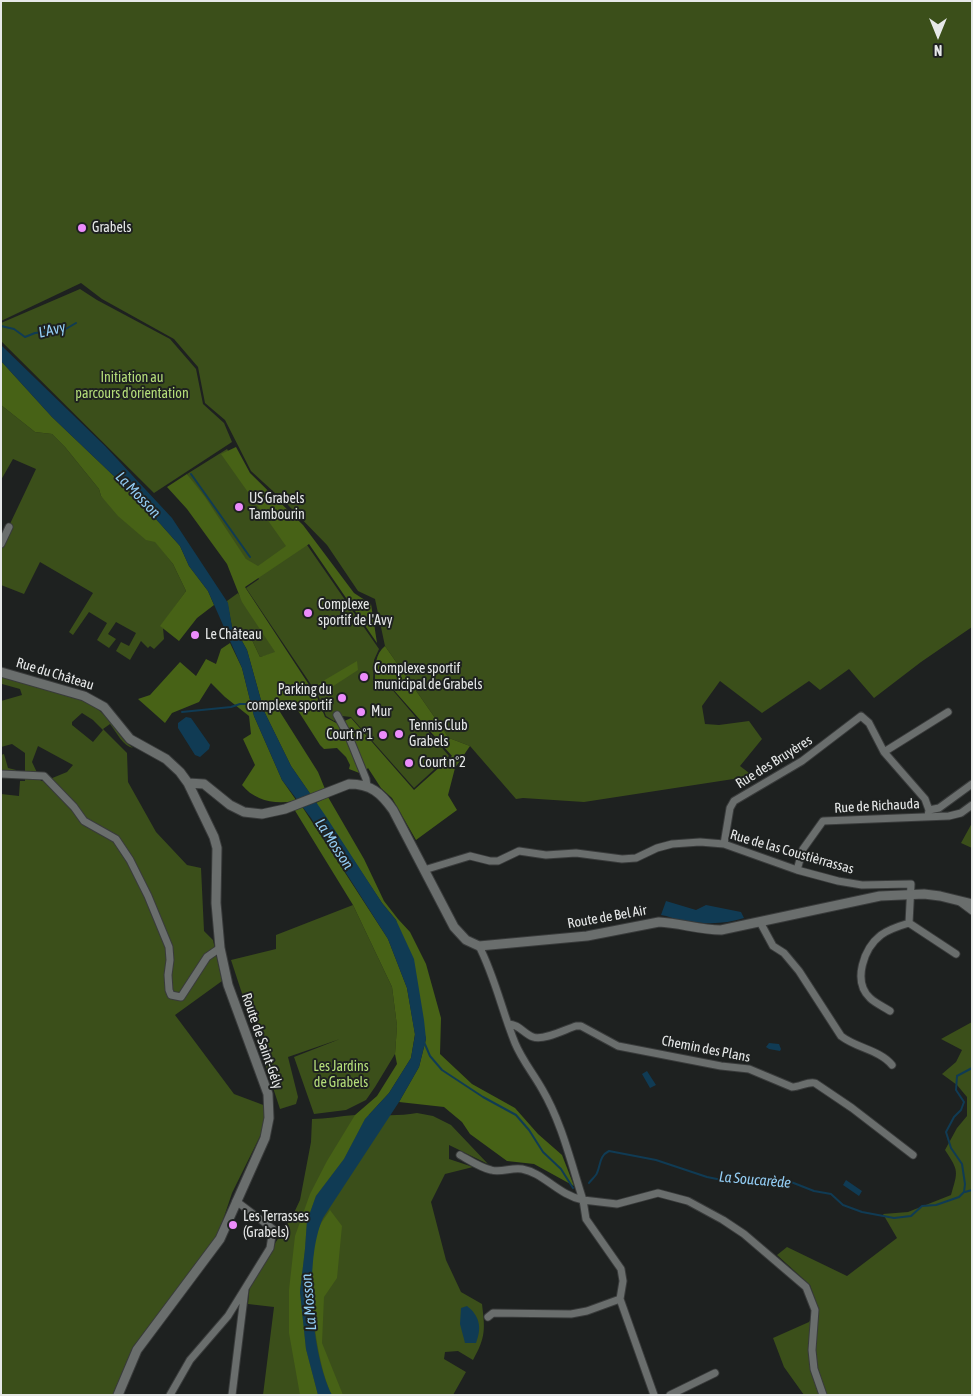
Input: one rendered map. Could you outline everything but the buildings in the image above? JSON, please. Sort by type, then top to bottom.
[{"type":"street","points":[[1,544],[9,527]]},
{"type":"street","name":"Rue du Château","points":[[1,672],[84,696],[95,701],[104,707],[130,739],[166,759],[180,772],[188,783]]},
{"type":"street","points":[[884,752],[948,712]]},
{"type":"street","points":[[337,715],[349,737],[366,779],[364,785]]},
{"type":"street","name":"Rue de Richauda","points":[[860,716],[869,723],[884,752],[925,799],[928,813]]},
{"type":"street","name":"Rue des Bruyères","points":[[724,844],[730,808],[734,801],[802,761],[860,716]]},
{"type":"street","points":[[1,774],[44,776],[84,820],[116,839],[130,860],[148,896],[169,947],[168,975],[169,990],[172,996],[181,996],[207,956],[220,948]]},
{"type":"street","points":[[188,783],[204,784],[230,805],[244,812],[262,814],[285,809],[337,787],[349,784],[364,785],[380,795],[393,810],[452,922],[462,937],[470,943],[480,946],[487,961],[516,1044],[528,1068],[542,1089],[559,1124],[583,1200],[586,1219],[620,1269],[623,1281],[620,1299],[654,1395]]},
{"type":"street","name":"Route de Saint-Gély","points":[[118,1395],[137,1350],[220,1239],[265,1138],[269,1118],[268,1094],[228,985],[220,948],[216,903],[217,848],[214,837],[188,783]]},
{"type":"street","points":[[928,813],[939,808],[972,784]]},
{"type":"street","name":"Rue de Richauda","points":[[797,870],[803,849],[822,821],[928,813],[949,816],[961,813],[972,805]]},
{"type":"street","name":"Rue de las Coustièrrassas","points":[[424,870],[470,856],[498,861],[519,851],[546,855],[576,853],[622,859],[636,858],[657,848],[672,844],[700,842],[724,844],[797,870],[838,881],[862,885],[911,884],[911,893]]},
{"type":"street","points":[[910,923],[911,893]]},
{"type":"street","name":"Route de Bel Air","points":[[480,946],[587,936],[659,922],[669,922],[705,930],[721,930],[871,897],[911,893],[940,896],[972,904]]},
{"type":"street","points":[[958,901],[972,911]]},
{"type":"street","points":[[760,922],[773,946],[784,953],[798,971],[841,1036],[884,1057],[892,1066]]},
{"type":"street","points":[[910,923],[956,954]]},
{"type":"street","points":[[890,1011],[869,998],[863,986],[862,966],[874,940],[892,929],[910,923]]},
{"type":"street","name":"Chemin des Plans","points":[[508,1024],[513,1024],[534,1038],[546,1037],[581,1026],[618,1046],[721,1066],[749,1069],[792,1087],[798,1087],[811,1082],[815,1083],[852,1108],[913,1155]]},
{"type":"street","points":[[460,1155],[492,1171],[521,1168],[535,1174],[564,1194],[583,1200],[617,1204],[658,1193],[688,1201],[744,1234],[806,1287],[815,1310],[812,1350],[814,1369],[823,1395]]},
{"type":"street","points":[[170,1395],[190,1360],[228,1316],[270,1248],[273,1229],[236,1201]]},
{"type":"street","points":[[232,1395],[246,1286]]},
{"type":"street","points":[[488,1317],[493,1313],[571,1314],[587,1312],[620,1299]]},
{"type":"street","points":[[670,1395],[715,1373]]},
{"type":"green space","points":[[1,1],[972,1],[972,627],[921,662],[874,698],[849,669],[820,690],[809,681],[762,713],[720,681],[702,706],[705,724],[719,725],[749,721],[762,739],[740,766],[753,776],[584,802],[516,799],[470,746],[449,738],[385,646],[375,599],[358,591],[327,545],[251,471],[225,420],[205,403],[198,367],[174,339],[102,299],[81,283],[1,321]]},
{"type":"green space","name":"Initiation au parcours d'orientation","points":[[80,289],[170,339],[196,369],[203,404],[224,423],[232,442],[154,493],[1,341],[1,323]]},
{"type":"green space","points":[[1,361],[52,417],[139,500],[180,546],[189,566],[208,591],[214,605],[197,618],[179,641],[160,626],[186,591],[173,564],[155,542],[146,540],[118,516],[101,496],[99,489],[52,434],[35,432],[1,405]]},
{"type":"green space","points":[[1,405],[35,432],[52,434],[99,489],[101,496],[155,541],[173,564],[186,591],[161,626],[164,639],[154,649],[150,646],[148,648],[141,641],[130,660],[116,651],[121,642],[129,646],[136,633],[116,622],[108,634],[116,639],[109,648],[97,640],[107,623],[89,612],[73,635],[69,632],[93,593],[40,562],[24,594],[1,585],[1,549],[11,527],[9,526],[36,469],[13,459],[1,480]]},
{"type":"green space","points":[[236,447],[250,473],[303,525],[354,593],[371,604],[377,643],[309,544],[245,587],[317,697],[325,717],[338,724],[351,718],[414,790],[452,756],[384,679],[375,679],[377,657],[385,646],[449,738],[470,746],[455,768],[448,795],[457,810],[416,840],[392,798],[381,788],[368,768],[362,774],[349,769],[350,765],[346,757],[337,748],[324,749],[290,700],[275,704],[318,772],[325,789],[311,795],[291,766],[264,711],[247,650],[242,641],[252,640],[260,657],[275,652],[242,602],[227,564],[187,509],[167,487],[187,474],[205,497],[246,559],[258,566],[286,546],[221,454]]},
{"type":"green space","name":"Complexe sportif de l'Avy","points":[[227,449],[244,475],[296,529],[379,649],[374,660],[373,680],[384,680],[449,756],[414,788],[351,717],[342,716],[334,721],[326,716],[318,695],[246,588],[259,579],[187,474]]},
{"type":"green space","points":[[238,593],[276,653],[260,657],[252,640],[242,641],[240,630],[232,627],[227,601]]},
{"type":"green space","points":[[230,643],[242,668],[254,716],[282,780],[296,800],[294,801],[272,802],[258,798],[242,785],[255,765],[243,739],[251,734],[249,716],[211,683],[199,702],[172,713],[165,723],[138,699],[150,695],[180,662],[196,676],[206,659],[216,664],[221,649]]},
{"type":"green space","points":[[357,661],[358,670],[324,692],[318,684]]},
{"type":"green space","points":[[1,677],[53,690],[91,705],[105,715],[124,740],[133,748],[123,742],[110,724],[103,729],[127,753],[128,782],[156,832],[187,865],[201,868],[204,931],[213,940],[222,981],[175,1015],[234,1094],[266,1106],[265,1126],[232,1193],[218,1235],[133,1347],[113,1395],[1,1395],[1,794],[19,796],[20,781],[25,781],[25,753],[12,744],[1,747],[1,701],[22,695],[20,689],[2,684]],"holes":[[[82,713],[103,730],[93,742],[72,725],[72,722]],[[38,746],[73,765],[67,772],[41,781],[32,762]]]},
{"type":"green space","points":[[4,754],[8,768],[16,770],[15,773],[1,771],[1,755]]},
{"type":"green space","points":[[328,797],[364,859],[384,901],[410,932],[426,964],[441,1018],[440,1054],[472,1084],[515,1108],[538,1134],[562,1155],[574,1186],[534,1164],[507,1161],[470,1134],[462,1122],[444,1107],[399,1102],[419,1067],[426,1039],[396,920],[382,903],[316,803]]},
{"type":"green space","points":[[301,805],[388,939],[407,988],[415,1034],[411,1058],[389,1093],[365,1119],[344,1159],[316,1196],[307,1221],[300,1292],[306,1349],[318,1395],[300,1395],[289,1333],[289,1290],[295,1236],[310,1194],[327,1161],[355,1115],[377,1096],[397,1064],[395,1054],[397,1026],[392,987],[353,905],[294,809]]},
{"type":"green space","points":[[972,823],[972,848],[961,843]]},
{"type":"green space","name":"Les Jardins de Grabels","points":[[353,905],[392,987],[397,1026],[395,1054],[366,1100],[346,1110],[314,1114],[294,1057],[340,1039],[288,1057],[298,1097],[296,1104],[280,1109],[231,960],[276,949],[276,935]]},
{"type":"green space","points":[[972,1022],[972,1395],[804,1395],[784,1367],[773,1338],[809,1322],[818,1308],[810,1285],[777,1255],[787,1247],[847,1276],[897,1238],[883,1214],[908,1212],[951,1195],[956,1171],[945,1150],[957,1128],[967,1116],[967,1097],[957,1085],[942,1074],[956,1062],[962,1050],[941,1039]]},
{"type":"green space","points":[[417,1113],[433,1116],[451,1125],[488,1164],[449,1145],[449,1159],[473,1167],[445,1174],[431,1202],[446,1260],[461,1292],[482,1304],[484,1333],[473,1360],[458,1351],[445,1352],[444,1359],[466,1372],[453,1395],[263,1395],[274,1307],[248,1304],[250,1283],[293,1215],[300,1200],[311,1142],[312,1119],[355,1115]]},
{"type":"green space","points":[[330,1210],[342,1226],[337,1278],[324,1297],[322,1343],[343,1395],[332,1395],[326,1379],[320,1359],[313,1313],[312,1267],[314,1247],[319,1227]]},
{"type":"water","name":"La Mosson","points":[[1,345],[105,446],[172,518],[228,603],[232,627],[240,630],[264,711],[291,766],[382,903],[396,920],[414,959],[426,1039],[419,1067],[399,1102],[323,1218],[313,1257],[312,1306],[315,1332],[319,1356],[332,1395],[318,1395],[306,1349],[300,1292],[307,1221],[316,1196],[344,1159],[365,1119],[389,1093],[411,1058],[415,1035],[407,988],[388,939],[311,818],[282,780],[254,716],[242,668],[208,591],[189,566],[180,546],[139,500],[52,417],[1,361]]},
{"type":"water","points":[[186,717],[191,718],[210,745],[209,749],[200,757],[195,755],[178,728],[178,723]]},
{"type":"water","points":[[666,901],[696,910],[706,905],[741,912],[744,918],[712,923],[678,920],[661,915]]},
{"type":"water","points":[[769,1043],[779,1044],[780,1051],[766,1047]]},
{"type":"water","points":[[647,1071],[656,1085],[650,1088],[642,1074]]},
{"type":"water","points":[[846,1180],[862,1191],[859,1196],[843,1185]]},
{"type":"water","points":[[467,1306],[475,1314],[479,1323],[476,1343],[465,1343],[460,1324],[461,1308]]},
{"type":"waterway","name":"L'Avy","points":[[1,326],[14,329],[25,337],[35,333],[64,330],[76,323]]},
{"type":"waterway","points":[[191,474],[250,557]]},
{"type":"waterway","points":[[182,712],[251,704]]},
{"type":"waterway","points":[[424,1042],[430,1056],[442,1070],[483,1097],[516,1115],[529,1130],[543,1152],[561,1169],[573,1188]]},
{"type":"waterway","name":"La Soucarède","points":[[589,1183],[596,1174],[602,1158],[609,1151],[656,1160],[707,1177],[727,1181],[767,1178],[786,1180],[814,1191],[831,1194],[843,1205],[862,1212],[894,1218],[911,1216],[922,1206],[936,1205],[959,1197],[964,1192],[965,1184],[962,1164],[951,1148],[946,1132],[954,1117],[961,1110],[964,1102],[956,1090],[957,1076],[972,1068]]},
{"type":"waterway","points":[[965,1192],[972,1190]]},
{"type":"place","name":"Grabels","points":[[82,228]]},
{"type":"place","name":"US Grabels Tambourin","points":[[239,507]]},
{"type":"place","name":"Complexe sportif de l'Avy","points":[[308,613]]},
{"type":"place","name":"Le Château","points":[[195,635]]},
{"type":"place","name":"Complexe sportif municipal de Grabels","points":[[364,677]]},
{"type":"place","name":"Parking du complexe sportif","points":[[342,698]]},
{"type":"place","name":"Mur","points":[[361,712]]},
{"type":"place","name":"Tennis Club Grabels","points":[[399,734]]},
{"type":"place","name":"Court n°1","points":[[383,735]]},
{"type":"place","name":"Court n°2","points":[[409,763]]},
{"type":"place","name":"Les Terrasses (Grabels)","points":[[233,1225]]}]
